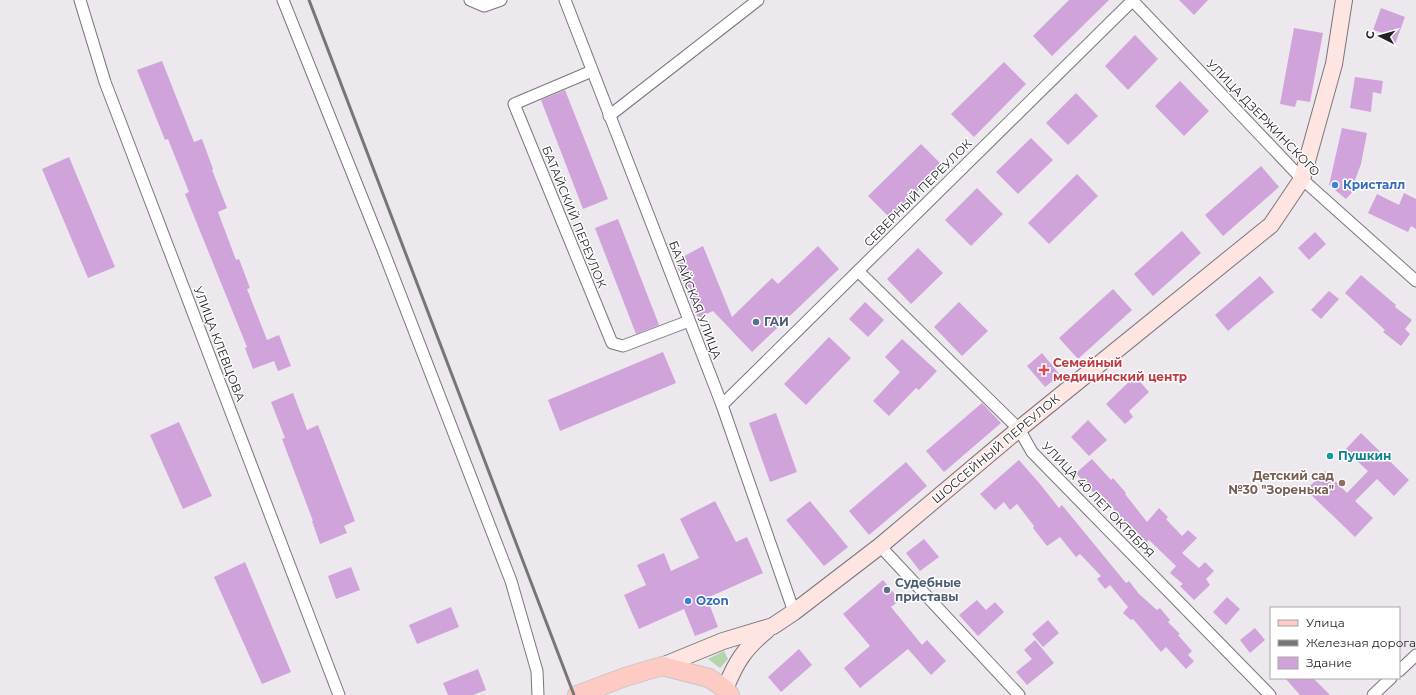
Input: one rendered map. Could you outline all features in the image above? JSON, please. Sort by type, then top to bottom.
[{"type":"main road","name":"ШОССЕЙНЫЙ ПЕРЕУЛОК","points":[[662,666],[723,642],[773,626],[794,612],[880,546],[1019,429],[1271,225],[1302,179],[1334,64],[1344,0]]},
{"type":"main road","points":[[577,695],[662,666],[709,678],[727,692],[734,667],[751,644],[773,626]]},
{"type":"street","name":"УЛИЦА КЛЕВЦОВА","points":[[80,0],[105,82],[339,695]]},
{"type":"street","points":[[282,0],[383,250],[511,581],[537,671],[538,695]]},
{"type":"street","points":[[470,0],[484,6],[501,0]]},
{"type":"street","name":"БАТАЙСКАЯ УЛИЦА","points":[[565,0],[722,405],[794,612]]},
{"type":"street","points":[[610,116],[758,0]]},
{"type":"street","name":"УЛИЦА ДЗЕРЖИНСКОГО","points":[[1132,0],[1302,179],[1416,281]]},
{"type":"street","name":"СЕВЕРНЫЙ ПЕРЕУЛОК","points":[[722,405],[1132,0]]},
{"type":"street","name":"БАТАЙСКИЙ ПЕРЕУЛОК","points":[[592,71],[514,104],[612,343],[622,346],[689,321]]},
{"type":"street","name":"УЛИЦА 40 ЛЕТ ОКТЯБРЯ","points":[[858,271],[1019,429],[1032,452],[1270,695]]},
{"type":"street","points":[[880,546],[1019,695]]},
{"type":"street","points":[[1400,670],[1416,655]]},
{"type":"street","points":[[1373,695],[1390,679]]},
{"type":"green space","points":[[724,651],[728,659],[720,668],[708,659]]},
{"type":"building","points":[[1069,0],[1109,0],[1052,56],[1033,36]]},
{"type":"building","points":[[1179,0],[1208,0],[1194,15]]},
{"type":"building","points":[[1381,8],[1405,17],[1395,44],[1381,38],[1383,33],[1373,30]]},
{"type":"building","points":[[1294,28],[1323,33],[1310,102],[1297,100],[1295,107],[1280,104]]},
{"type":"building","points":[[1135,35],[1158,59],[1128,90],[1105,66]]},
{"type":"building","points":[[162,61],[194,142],[202,139],[227,208],[218,212],[236,260],[239,259],[250,288],[247,289],[267,340],[279,335],[291,366],[278,371],[274,361],[253,369],[245,348],[247,347],[185,194],[189,192],[168,139],[165,140],[137,70]]},
{"type":"building","points":[[1004,62],[1026,84],[974,137],[951,114]]},
{"type":"building","points":[[1355,77],[1383,81],[1381,94],[1373,92],[1371,112],[1350,108]]},
{"type":"building","points":[[1180,81],[1209,111],[1184,136],[1155,106]]},
{"type":"building","points":[[565,90],[608,199],[583,209],[541,100]]},
{"type":"building","points":[[1076,93],[1098,116],[1068,145],[1046,123]]},
{"type":"building","points":[[1342,128],[1367,133],[1361,164],[1355,180],[1360,184],[1346,199],[1329,185]]},
{"type":"building","points":[[1031,138],[1053,160],[1018,194],[996,172]]},
{"type":"building","points":[[921,144],[943,166],[890,218],[868,196]]},
{"type":"building","points":[[69,157],[115,267],[88,278],[42,169]]},
{"type":"building","points":[[1261,166],[1279,187],[1223,236],[1205,215]]},
{"type":"building","points":[[1077,174],[1098,196],[1049,244],[1028,223]]},
{"type":"building","points":[[977,188],[1003,214],[971,246],[945,220]]},
{"type":"building","points":[[1404,193],[1416,199],[1416,229],[1411,226],[1408,232],[1368,213],[1377,194],[1399,205]]},
{"type":"building","points":[[618,219],[659,325],[636,334],[595,228]]},
{"type":"building","points":[[1182,231],[1201,253],[1153,296],[1134,274]]},
{"type":"building","points":[[1315,232],[1326,244],[1309,260],[1298,248]]},
{"type":"building","points":[[703,246],[732,317],[772,278],[778,284],[818,246],[839,269],[752,352],[713,311],[698,318],[675,261]]},
{"type":"building","points":[[918,248],[943,273],[911,304],[887,279]]},
{"type":"building","points":[[1361,275],[1396,305],[1395,307],[1412,320],[1405,329],[1410,334],[1401,346],[1383,332],[1385,330],[1345,293]]},
{"type":"building","points":[[1260,276],[1274,292],[1228,331],[1215,315]]},
{"type":"building","points":[[1113,289],[1132,310],[1078,359],[1059,338]]},
{"type":"building","points":[[1329,291],[1339,299],[1321,319],[1311,310]]},
{"type":"building","points":[[865,302],[884,320],[868,337],[849,319]]},
{"type":"building","points":[[959,302],[988,331],[962,356],[934,327]]},
{"type":"building","points":[[829,337],[851,358],[806,405],[784,384]]},
{"type":"building","points":[[902,339],[937,371],[919,390],[916,388],[889,416],[873,401],[900,372],[885,357]]},
{"type":"building","points":[[663,352],[676,383],[560,431],[548,400]]},
{"type":"building","name":"Семейный медицинский центр","points":[[1042,353],[1060,375],[1045,387],[1027,366]]},
{"type":"building","points":[[1135,376],[1149,392],[1129,411],[1133,417],[1125,424],[1106,404]]},
{"type":"building","points":[[293,393],[307,430],[318,425],[355,521],[344,526],[347,533],[320,544],[313,521],[282,439],[285,438],[271,402]]},
{"type":"building","points":[[982,403],[1001,423],[944,472],[926,451]]},
{"type":"building","points":[[776,413],[797,472],[770,482],[749,423]]},
{"type":"building","points":[[1088,420],[1107,440],[1089,456],[1071,437]]},
{"type":"building","points":[[179,422],[212,496],[183,509],[150,435]]},
{"type":"building","points":[[1361,433],[1409,480],[1394,496],[1377,479],[1355,501],[1373,518],[1355,537],[1306,490],[1325,471],[1347,493],[1368,471],[1345,450]]},
{"type":"building","points":[[1092,459],[1111,480],[1113,478],[1147,522],[1159,508],[1168,517],[1166,519],[1182,536],[1188,530],[1197,538],[1182,553],[1199,568],[1205,562],[1214,571],[1206,579],[1210,585],[1194,600],[1180,586],[1183,584],[1170,573],[1176,566],[1149,540],[1144,544],[1111,506],[1108,509],[1076,473]]},
{"type":"building","points":[[1019,460],[1059,508],[1062,505],[1126,583],[1129,581],[1139,594],[1157,610],[1160,608],[1170,620],[1168,622],[1180,634],[1178,635],[1192,651],[1188,655],[1194,661],[1186,669],[1166,647],[1161,652],[1133,619],[1131,620],[1123,613],[1128,607],[1110,585],[1105,589],[1097,579],[1101,576],[1080,554],[1076,557],[1060,537],[1047,546],[1017,504],[1010,510],[1004,502],[995,510],[980,494]]},
{"type":"building","points":[[906,462],[927,486],[869,535],[849,511]]},
{"type":"building","points":[[715,501],[736,542],[747,537],[763,573],[707,598],[718,627],[695,636],[684,609],[639,629],[624,595],[646,585],[637,565],[664,553],[671,571],[699,558],[680,519]]},
{"type":"building","points":[[810,501],[848,547],[824,566],[786,520]]},
{"type":"building","points":[[924,539],[939,557],[920,571],[906,553]]},
{"type":"building","points":[[245,562],[291,672],[262,684],[214,577]]},
{"type":"building","points":[[351,567],[360,590],[336,599],[328,576]]},
{"type":"building","points":[[883,580],[900,600],[891,607],[922,645],[927,640],[946,661],[931,675],[908,649],[860,688],[844,668],[870,646],[843,614]]},
{"type":"building","points":[[1227,597],[1240,609],[1226,625],[1213,612]]},
{"type":"building","points":[[977,600],[986,610],[995,602],[1004,612],[978,636],[959,615]]},
{"type":"building","points":[[451,607],[459,627],[417,644],[409,625]]},
{"type":"building","points":[[1048,620],[1059,633],[1043,647],[1032,634]]},
{"type":"building","points":[[1255,628],[1265,640],[1250,653],[1240,640]]},
{"type":"building","points":[[1035,640],[1054,663],[1027,685],[1016,672],[1032,659],[1024,650]]},
{"type":"building","points":[[799,649],[812,665],[781,692],[768,677]]},
{"type":"building","points":[[478,669],[486,690],[473,695],[448,695],[443,683]]},
{"type":"building","points":[[1286,679],[1314,679],[1330,695],[1300,695]]},
{"type":"railway","points":[[309,0],[574,695]]},
{"type":"place","name":"Кристалл","points":[[1335,185]]},
{"type":"place","name":"ГАИ","points":[[756,322]]},
{"type":"place","name":"Семейный медицинский центр","points":[[1044,370]]},
{"type":"place","name":"Пушкин","points":[[1330,456]]},
{"type":"place","name":"Детский сад №30 \"Зоренька\"","points":[[1342,483]]},
{"type":"place","name":"Судебные приставы","points":[[887,590]]},
{"type":"place","name":"Ozon","points":[[688,601]]}]
